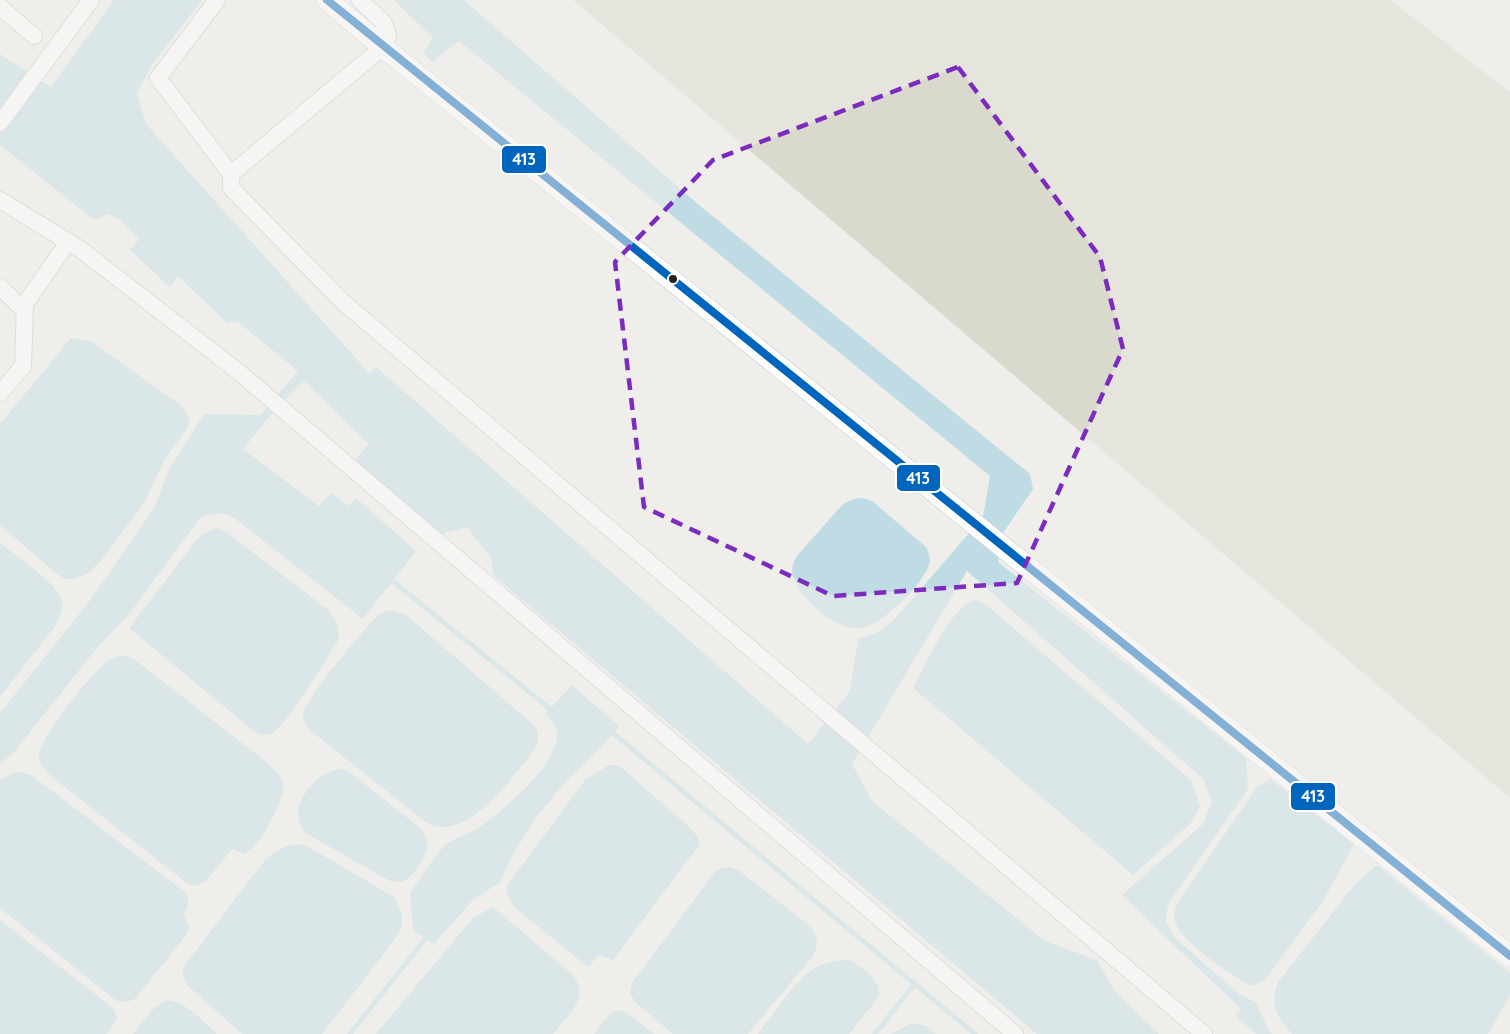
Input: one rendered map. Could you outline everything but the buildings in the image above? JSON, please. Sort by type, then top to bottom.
[{"type":"street","points":[[217,0],[158,78],[231,174],[231,188],[343,302],[1204,1034]]},
{"type":"street","points":[[327,0],[1510,956]]},
{"type":"street","points":[[231,174],[377,42],[388,36],[384,23],[360,0]]},
{"type":"street","points":[[0,123],[90,1]]},
{"type":"street","points":[[0,7],[34,36]]},
{"type":"street","points":[[0,200],[68,242],[240,373],[1015,1034]]},
{"type":"street","points":[[0,393],[23,366],[25,304],[68,242]]},
{"type":"street","points":[[0,287],[25,311]]},
{"type":"highlighted area","points":[[958,67],[1100,257],[1123,349],[1017,583],[833,596],[644,507],[615,262],[713,160]]},
{"type":"shaded area","points":[[573,0],[1390,0],[1510,92],[1510,798]]},
{"type":"water","points":[[114,0],[202,0],[151,66],[137,93],[146,124],[369,373],[376,367],[808,744],[850,691],[858,639],[878,632],[895,619],[983,517],[990,476],[459,41],[432,62],[423,53],[433,38],[394,0],[464,0],[699,205],[1030,474],[1033,489],[1003,533],[998,562],[1246,758],[1248,789],[1168,904],[1166,921],[1175,938],[1240,995],[1256,1002],[1272,1034],[1256,1034],[1235,1015],[1241,1009],[1122,895],[1203,824],[1212,801],[1203,779],[967,571],[852,764],[872,801],[1045,941],[1097,960],[1114,990],[1159,1034],[1037,1034],[493,575],[491,558],[467,527],[440,534],[353,462],[369,444],[304,381],[274,411],[243,449],[319,506],[331,493],[349,506],[356,498],[416,551],[363,619],[233,517],[217,514],[200,518],[130,613],[96,649],[14,752],[0,764],[0,713],[88,603],[155,507],[168,471],[204,414],[260,415],[298,371],[238,322],[227,323],[178,276],[170,287],[130,250],[139,239],[120,220],[108,214],[94,220],[0,145],[0,54],[51,87]]},
{"type":"water","points":[[71,338],[92,342],[183,407],[189,419],[188,427],[164,461],[144,503],[100,562],[87,574],[74,579],[65,579],[0,525],[0,424]]},
{"type":"water","points":[[863,498],[872,501],[926,547],[930,561],[919,582],[890,612],[870,625],[852,628],[832,620],[812,605],[798,587],[792,570],[796,557],[843,504]]},
{"type":"water","points":[[218,528],[327,609],[338,628],[337,642],[306,691],[279,728],[268,735],[255,732],[129,628],[202,534]]},
{"type":"water","points":[[0,543],[46,580],[60,596],[63,604],[62,613],[55,626],[0,697]]},
{"type":"water","points":[[974,600],[984,603],[1192,781],[1200,807],[1190,824],[1133,875],[913,688],[947,626],[965,605]]},
{"type":"water","points":[[391,610],[405,614],[536,727],[538,733],[536,747],[514,776],[487,804],[457,824],[442,827],[427,823],[311,731],[304,719],[306,706],[335,665],[376,617]]},
{"type":"water","points":[[118,656],[134,659],[269,764],[282,780],[283,789],[278,806],[256,844],[244,854],[232,849],[207,880],[198,886],[188,884],[52,777],[40,761],[41,749],[67,706],[102,666]]},
{"type":"water","points":[[572,685],[619,726],[595,754],[566,781],[535,819],[512,856],[500,882],[472,901],[434,944],[413,930],[410,893],[445,845],[475,830],[488,820],[515,798],[542,769],[556,741],[556,728],[545,714]]},
{"type":"water","points":[[609,765],[616,765],[623,769],[688,826],[697,837],[699,845],[613,960],[599,955],[588,967],[515,908],[508,897],[507,888],[585,780]]},
{"type":"water","points":[[338,769],[347,770],[423,832],[427,843],[426,852],[418,867],[408,878],[399,882],[388,880],[307,834],[300,825],[298,815],[304,795],[319,778]]},
{"type":"water","points":[[12,773],[31,775],[185,892],[188,903],[184,914],[189,928],[186,935],[135,999],[120,1002],[114,999],[0,908],[0,781]]},
{"type":"water","points":[[1270,779],[1354,844],[1323,901],[1265,980],[1251,986],[1192,945],[1176,924],[1174,913],[1176,905],[1257,787]]},
{"type":"water","points":[[297,844],[307,846],[394,897],[402,916],[400,930],[322,1034],[242,1034],[187,985],[182,972],[265,860],[280,849]]},
{"type":"water","points":[[1377,865],[1510,973],[1510,995],[1488,1034],[1292,1034],[1278,1016],[1274,998],[1278,982],[1357,882]]},
{"type":"water","points":[[721,868],[737,869],[806,923],[816,938],[815,951],[748,1034],[673,1034],[635,1002],[630,993],[632,983],[714,873]]},
{"type":"water","points":[[493,907],[573,975],[578,984],[579,992],[575,1006],[553,1034],[376,1034],[473,918]]},
{"type":"water","points":[[0,920],[113,1008],[117,1019],[107,1034],[0,1034]]},
{"type":"water","points":[[849,959],[875,980],[879,991],[878,998],[849,1034],[758,1034],[793,988],[809,972],[824,964]]},
{"type":"water","points":[[166,1000],[187,1008],[217,1034],[133,1034],[151,1011]]},
{"type":"water","points":[[618,1010],[626,1012],[654,1034],[594,1034],[610,1014]]},
{"type":"water","points":[[912,1023],[926,1026],[936,1034],[891,1034]]},
{"type":"waterway","points":[[394,582],[554,712]]},
{"type":"waterway","points":[[608,729],[975,1034]]},
{"type":"waterway","points":[[350,1034],[426,938]]},
{"type":"waterway","points":[[875,1034],[915,983]]},
{"type":"transit line","name":"413","points":[[327,0],[1510,956]]}]
